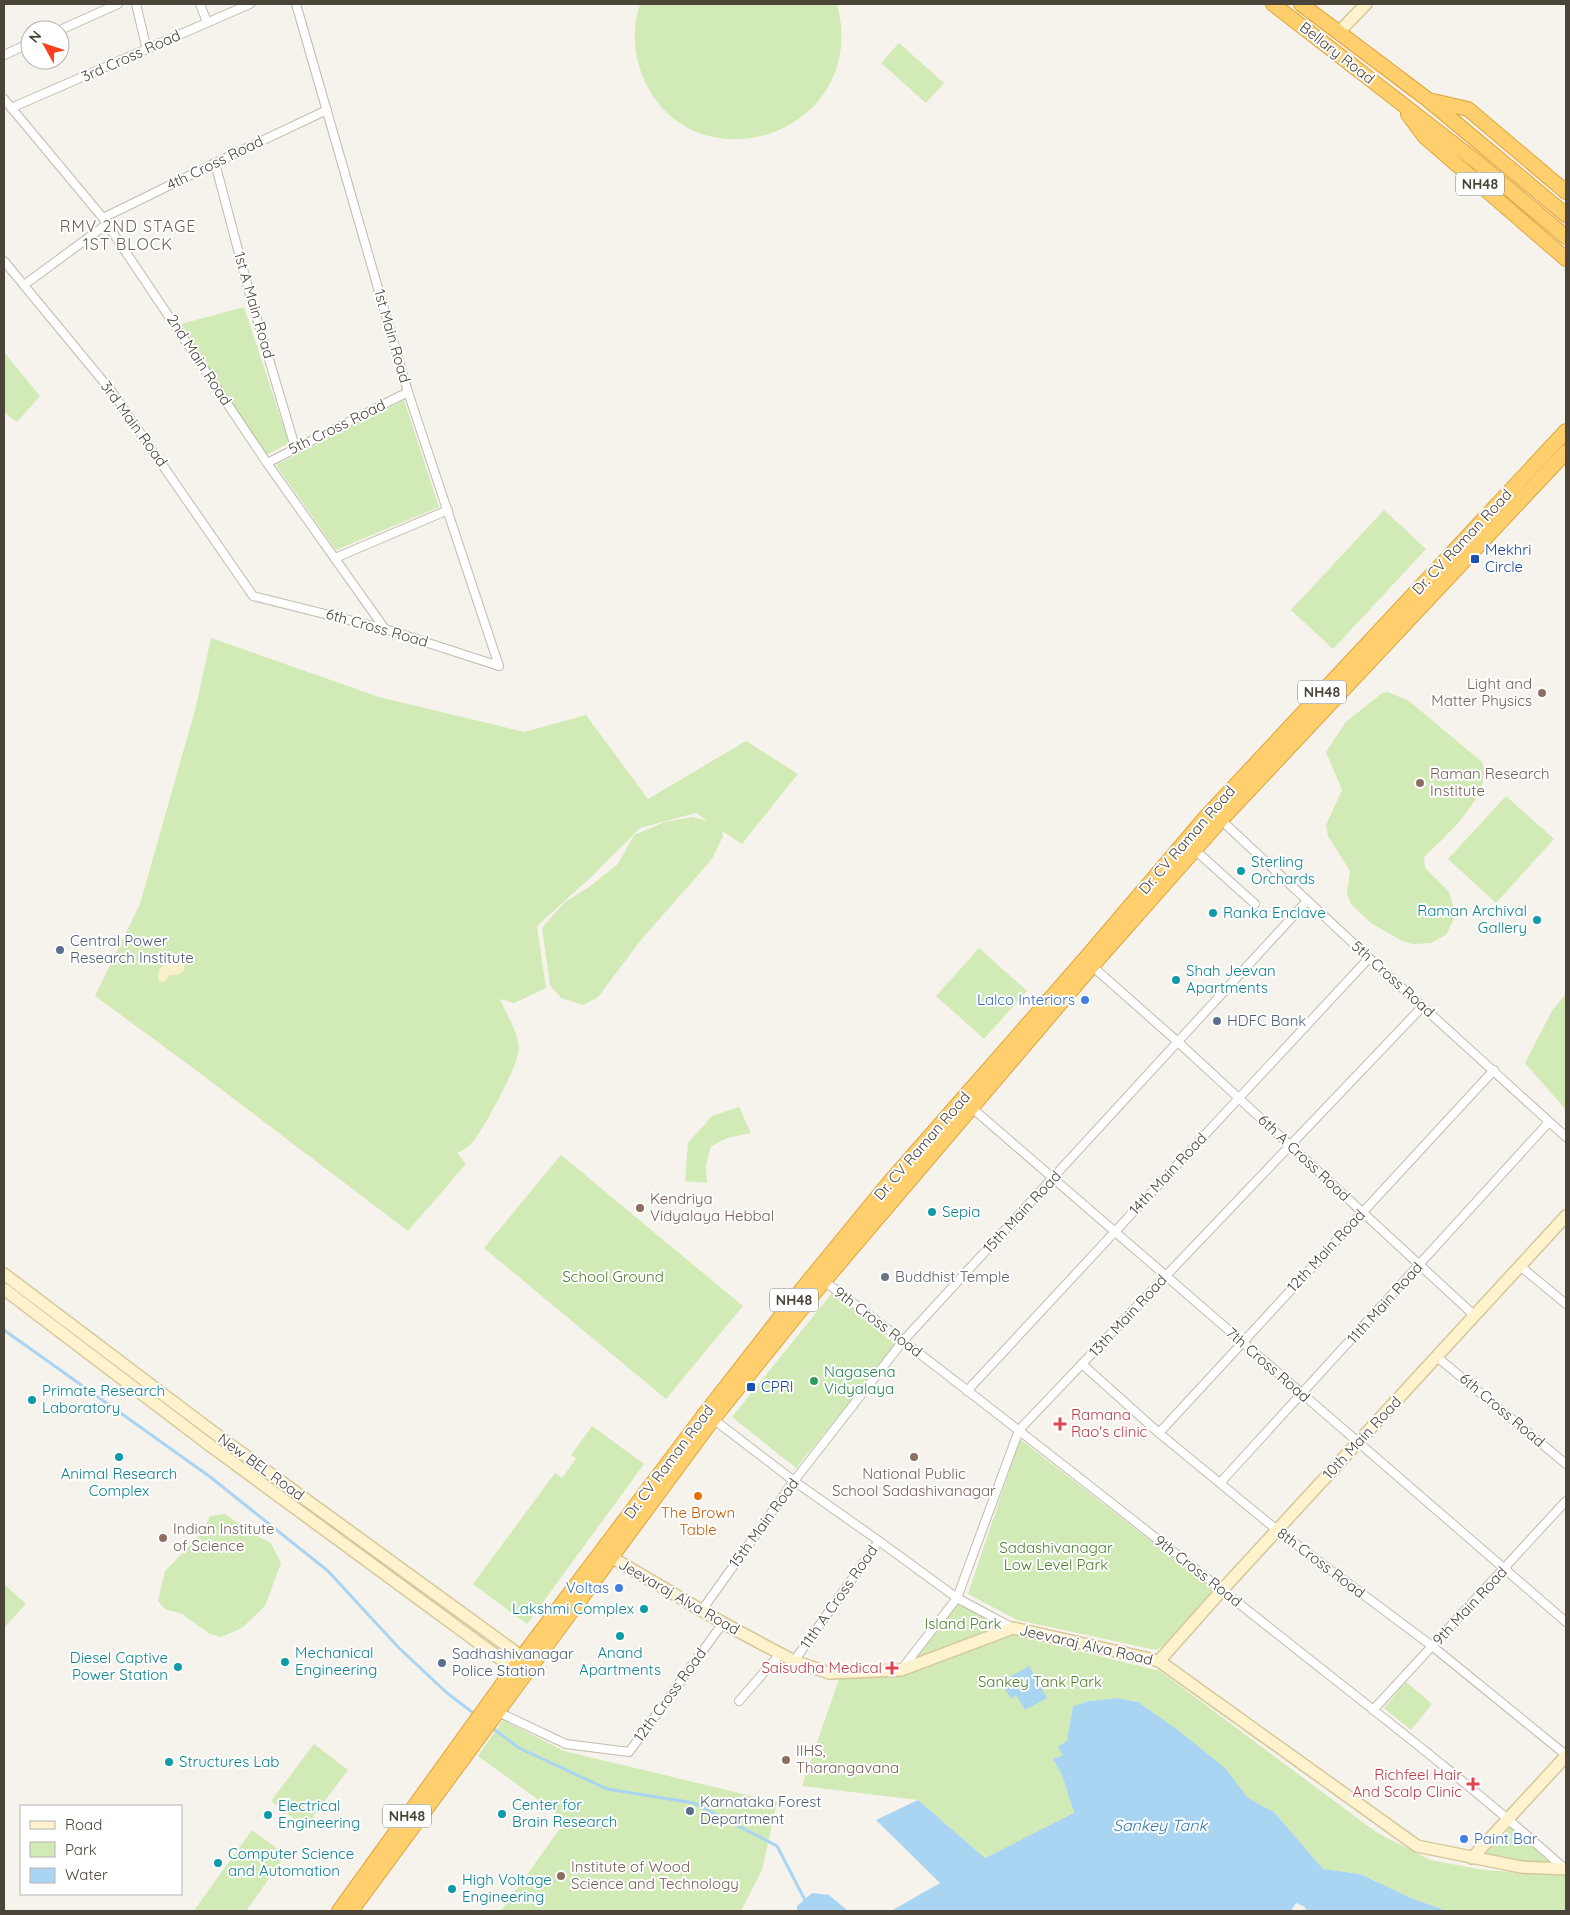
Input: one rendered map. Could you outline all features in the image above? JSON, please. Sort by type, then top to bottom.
[{"type":"highway","name":"Bellary Road","points":[[1273,4],[1477,162],[1566,237]]},
{"type":"highway","name":"Bellary Road","points":[[1301,4],[1427,99],[1566,215]]},
{"type":"highway","points":[[1427,99],[1468,109],[1566,192]]},
{"type":"highway","name":"NH48","points":[[1400,103],[1425,137],[1566,259]]},
{"type":"highway","name":"Dr. CV Raman Road","points":[[351,1911],[704,1414],[888,1184],[1211,811],[1566,431]]},
{"type":"highway","name":"Dr. CV Raman Road","points":[[527,1661],[616,1560],[713,1419],[824,1281],[1092,966],[1221,820],[1565,457]]},
{"type":"highway","name":"Dr. CV Raman Road","points":[[339,1911],[486,1719]]},
{"type":"street","points":[[70,26],[118,4]]},
{"type":"street","points":[[136,4],[147,50]]},
{"type":"street","points":[[200,4],[207,22]]},
{"type":"street","name":"3rd Cross Road","points":[[12,108],[250,4]]},
{"type":"street","name":"1st Main Road","points":[[296,4],[408,392],[500,666]]},
{"type":"street","points":[[1339,32],[1366,4]]},
{"type":"street","points":[[4,55],[20,48]]},
{"type":"street","name":"2nd Main Road","points":[[4,99],[105,221],[267,463],[385,629]]},
{"type":"street","name":"4th Cross Road","points":[[24,286],[105,221],[215,163],[327,110]]},
{"type":"street","name":"1st A Main Road","points":[[215,163],[250,295],[295,447]]},
{"type":"street","name":"3rd Main Road","points":[[4,261],[112,392],[254,596]]},
{"type":"street","name":"5th Cross Road","points":[[267,463],[295,447],[408,392]]},
{"type":"street","points":[[335,558],[448,510]]},
{"type":"street","name":"6th Cross Road","points":[[254,596],[385,629],[500,666]]},
{"type":"street","name":"5th Cross Road","points":[[1221,820],[1566,1137]]},
{"type":"street","points":[[1195,850],[1255,904]]},
{"type":"street","name":"15th Main Road","points":[[702,1610],[794,1482],[903,1341],[1307,901]]},
{"type":"street","name":"14th Main Road","points":[[967,1391],[1369,958]]},
{"type":"street","name":"6th A Cross Road","points":[[1092,966],[1291,1145],[1475,1316]]},
{"type":"street","name":"13th Main Road","points":[[901,1670],[957,1598],[1019,1430],[1423,1006]]},
{"type":"street","name":"12th Main Road","points":[[1159,1433],[1494,1070]]},
{"type":"street","name":"7th Cross Road","points":[[972,1108],[1566,1622]]},
{"type":"street","name":"11th Main Road","points":[[1220,1484],[1549,1122]]},
{"type":"street","name":"10th Main Road","points":[[1159,1661],[1566,1216]]},
{"type":"street","points":[[1520,1266],[1566,1304]]},
{"type":"street","name":"New BEL Road","points":[[4,1274],[217,1435],[527,1661]]},
{"type":"street","name":"9th Cross Road","points":[[824,1281],[1019,1430],[1222,1590],[1509,1819],[1566,1869]]},
{"type":"street","name":"New BEL Road","points":[[4,1289],[208,1444],[519,1672]]},
{"type":"street","name":"6th Cross Road","points":[[1437,1357],[1566,1464]]},
{"type":"street","name":"8th Cross Road","points":[[1082,1364],[1159,1433],[1220,1484],[1277,1530],[1432,1646],[1565,1759]]},
{"type":"street","points":[[713,1419],[794,1482],[879,1542]]},
{"type":"street","name":"9th Main Road","points":[[1373,1710],[1566,1501]]},
{"type":"street","name":"11th A Cross Road","points":[[794,1661],[879,1542],[957,1598],[1014,1628]]},
{"type":"street","name":"Jeevaraj Alva Road","points":[[616,1560],[780,1654],[829,1673],[901,1670],[1014,1628],[1159,1661],[1417,1846],[1521,1867],[1566,1869]]},
{"type":"street","name":"12th Cross Road","points":[[486,1719],[566,1744],[629,1752],[723,1623]]},
{"type":"street","points":[[739,1701],[780,1654]]},
{"type":"street","points":[[1472,1858],[1565,1759]]},
{"type":"green space","points":[[640,4],[837,4],[841,50],[828,87],[803,116],[770,133],[734,139],[697,132],[665,111],[642,75],[635,48],[637,13]]},
{"type":"green space","points":[[899,43],[944,83],[926,103],[881,63]]},
{"type":"green space","points":[[244,307],[289,443],[265,456],[181,324]]},
{"type":"green space","points":[[4,352],[40,396],[17,422],[4,412]]},
{"type":"green space","points":[[404,400],[439,507],[336,550],[276,465]]},
{"type":"green space","points":[[1384,510],[1426,549],[1333,649],[1291,610]]},
{"type":"green space","points":[[211,638],[379,697],[524,732],[586,715],[648,799],[746,741],[798,774],[742,844],[722,831],[723,836],[712,859],[641,940],[598,997],[583,1005],[561,998],[550,985],[542,928],[565,902],[589,887],[618,864],[634,835],[665,822],[693,817],[707,821],[696,813],[640,828],[591,877],[537,926],[546,988],[514,1003],[500,999],[515,1030],[518,1043],[518,1057],[514,1068],[480,1132],[469,1145],[457,1153],[466,1164],[408,1231],[95,996],[140,904],[195,710]]},
{"type":"green space","points":[[1388,692],[1409,701],[1482,762],[1484,774],[1481,788],[1474,801],[1455,827],[1424,857],[1425,868],[1449,892],[1456,915],[1446,935],[1431,943],[1413,944],[1402,941],[1371,923],[1351,904],[1347,893],[1350,871],[1328,836],[1326,825],[1342,790],[1326,752],[1346,722],[1382,693]]},
{"type":"green space","points":[[1506,796],[1554,839],[1496,903],[1448,859]]},
{"type":"green space","points":[[979,948],[1027,991],[984,1039],[936,996]]},
{"type":"green space","points":[[1566,994],[1566,1110],[1525,1063],[1552,1011]]},
{"type":"green space","points":[[739,1107],[751,1133],[727,1138],[711,1146],[706,1165],[707,1183],[685,1181],[688,1143],[712,1116]]},
{"type":"green space","name":"School Ground","points":[[561,1155],[743,1306],[666,1399],[484,1248]]},
{"type":"green space","name":"Nagasena Vidyalaya","points":[[832,1293],[896,1345],[796,1468],[732,1417]]},
{"type":"green space","points":[[592,1426],[644,1464],[527,1624],[473,1584],[555,1473],[562,1478],[576,1459],[571,1455]]},
{"type":"green space","name":"Sadashivanagar Low Level Park","points":[[1020,1439],[1215,1591],[1165,1645],[1156,1650],[1017,1620],[968,1594]]},
{"type":"green space","points":[[225,1514],[255,1535],[271,1543],[281,1563],[265,1606],[242,1628],[221,1637],[210,1634],[182,1614],[165,1609],[158,1601],[165,1571],[201,1534],[210,1516]]},
{"type":"green space","points":[[4,1584],[26,1604],[4,1628]]},
{"type":"green space","name":"Island Park","points":[[957,1598],[1013,1628],[901,1670]]},
{"type":"green space","name":"Sankey Tank Park","points":[[1013,1635],[1160,1671],[1376,1832],[1430,1860],[1484,1870],[1566,1876],[1566,1911],[1447,1911],[1411,1898],[1360,1874],[1323,1869],[1274,1812],[1248,1798],[1178,1730],[1138,1702],[1117,1698],[1090,1701],[1073,1706],[1063,1755],[1053,1759],[1062,1775],[1074,1813],[985,1858],[918,1800],[802,1786],[839,1679],[904,1675]]},
{"type":"green space","points":[[1406,1682],[1432,1704],[1411,1730],[1384,1708]]},
{"type":"green space","name":"Karnataka Forest Department","points":[[503,1720],[564,1751],[777,1802],[762,1870],[741,1911],[501,1911],[566,1820],[478,1756]]},
{"type":"green space","points":[[314,1744],[348,1770],[305,1827],[271,1801]]},
{"type":"green space","points":[[1512,1826],[1551,1863],[1523,1862],[1484,1855]]},
{"type":"green space","points":[[252,1830],[286,1855],[246,1911],[198,1911],[195,1909]]},
{"type":"sand","points":[[180,961],[184,963],[184,971],[178,975],[170,975],[165,981],[160,982],[158,978],[159,969],[167,963]]},
{"type":"water","points":[[1029,1666],[1047,1698],[1025,1710],[1016,1695],[1011,1699],[1003,1685],[1008,1681],[1008,1678]]},
{"type":"water","name":"Sankey Tank","points":[[1117,1698],[1138,1702],[1178,1730],[1225,1768],[1248,1798],[1274,1812],[1323,1869],[1360,1874],[1411,1898],[1447,1911],[1306,1911],[1305,1907],[1296,1903],[1291,1911],[891,1911],[940,1883],[876,1820],[918,1800],[985,1858],[1074,1813],[1062,1775],[1053,1759],[1063,1755],[1058,1747],[1067,1741],[1073,1706],[1090,1701]]},
{"type":"water","points":[[812,1893],[829,1895],[848,1911],[797,1911],[797,1906]]},
{"type":"waterway","points":[[4,1330],[209,1476],[328,1571],[399,1648],[447,1693],[476,1715]]},
{"type":"waterway","points":[[491,1727],[519,1748],[607,1789],[694,1803],[777,1846],[806,1902]]},
{"type":"place","name":"Mekhri Circle","points":[[1475,559]]},
{"type":"place","name":"Light and Matter Physics","points":[[1542,693]]},
{"type":"place","name":"Raman Research Institute","points":[[1420,783]]},
{"type":"place","name":"Sterling Orchards","points":[[1241,871]]},
{"type":"place","name":"Ranka Enclave","points":[[1213,913]]},
{"type":"place","name":"Raman Archival Gallery","points":[[1537,920]]},
{"type":"place","name":"Central Power Research Institute","points":[[60,950]]},
{"type":"place","name":"Shah Jeevan Apartments","points":[[1176,980]]},
{"type":"place","name":"Lalco Interiors","points":[[1085,1000]]},
{"type":"place","name":"HDFC Bank","points":[[1217,1021]]},
{"type":"place","name":"Kendriya Vidyalaya Hebbal","points":[[640,1208]]},
{"type":"place","name":"Sepia","points":[[932,1212]]},
{"type":"place","name":"Buddhist Temple","points":[[885,1277]]},
{"type":"place","name":"Nagasena Vidyalaya","points":[[814,1381]]},
{"type":"place","name":"CPRI","points":[[751,1387]]},
{"type":"place","name":"Primate Research Laboratory","points":[[32,1400]]},
{"type":"place","name":"Ramana Rao's clinic","points":[[1060,1424]]},
{"type":"place","name":"Animal Research Complex","points":[[119,1457]]},
{"type":"place","name":"National Public School Sadashivanagar","points":[[914,1457]]},
{"type":"place","name":"The Brown Table","points":[[698,1496]]},
{"type":"place","name":"Indian Institute of Science","points":[[163,1538]]},
{"type":"place","name":"Voltas","points":[[619,1588]]},
{"type":"place","name":"Lakshmi Complex","points":[[644,1609]]},
{"type":"place","name":"Anand Apartments","points":[[620,1636]]},
{"type":"place","name":"Mechanical Engineering","points":[[285,1662]]},
{"type":"place","name":"Sadhashivanagar Police Station","points":[[442,1663]]},
{"type":"place","name":"Diesel Captive Power Station","points":[[178,1667]]},
{"type":"place","name":"Saisudha Medical","points":[[892,1668]]},
{"type":"place","name":"IIHS, Tharangavana","points":[[786,1760]]},
{"type":"place","name":"Structures Lab","points":[[169,1762]]},
{"type":"place","name":"Richfeel Hair And Scalp Clinic","points":[[1473,1784]]},
{"type":"place","name":"Karnataka Forest Department","points":[[690,1811]]},
{"type":"place","name":"Center for Brain Research","points":[[502,1814]]},
{"type":"place","name":"Electrical Engineering","points":[[268,1815]]},
{"type":"place","name":"Paint Bar","points":[[1464,1839]]},
{"type":"place","name":"Computer Science and Automation","points":[[218,1863]]},
{"type":"place","name":"Institute of Wood Science and Technology","points":[[561,1876]]},
{"type":"place","name":"High Voltage Engineering","points":[[452,1889]]},
{"type":"district","name":"RMV 2ND STAGE 1ST BLOCK","points":[[128,235]]}]
